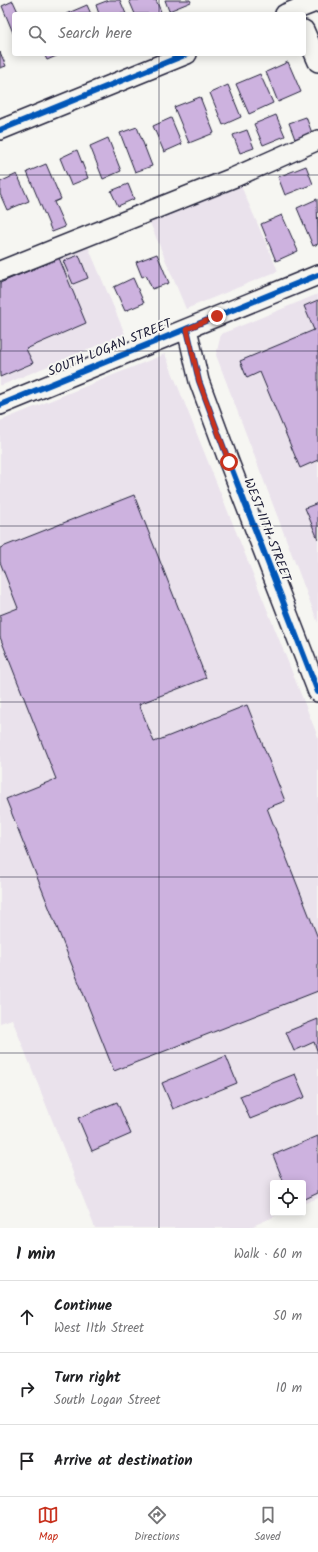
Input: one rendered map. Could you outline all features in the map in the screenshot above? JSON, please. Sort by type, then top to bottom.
[{"type":"street","points":[[292,9],[318,1]]},
{"type":"street","points":[[306,35],[318,62]]},
{"type":"street","points":[[0,130],[182,56]]},
{"type":"street","points":[[0,271],[235,176],[318,140]]},
{"type":"street","name":"SOUTH LOGAN STREET","points":[[0,405],[318,275]]},
{"type":"street","name":"WEST 11TH STREET","points":[[187,329],[202,389],[318,692]]},
{"type":"shaded area","points":[[238,179],[278,271],[186,309],[148,218]]},
{"type":"shaded area","points":[[87,244],[125,334],[0,386],[0,278]]},
{"type":"shaded area","points":[[318,294],[318,623],[216,355],[221,334]]},
{"type":"shaded area","points":[[165,354],[318,737],[318,1198],[306,1203],[306,1180],[270,1180],[270,1216],[276,1216],[248,1228],[95,1228],[12,1019],[0,1023],[0,421]]},
{"type":"building","points":[[109,0],[120,0],[125,12],[98,12],[96,5]]},
{"type":"building","points":[[129,0],[156,0],[161,12],[134,12]]},
{"type":"building","points":[[165,0],[190,0],[191,2],[169,11]]},
{"type":"building","points":[[13,1],[18,12],[12,12],[12,30],[2,6]]},
{"type":"building","points":[[87,5],[90,12],[71,12]]},
{"type":"building","points":[[0,52],[6,66],[0,68]]},
{"type":"building","points":[[45,56],[56,56],[47,60]]},
{"type":"building","points":[[288,62],[301,92],[278,102],[266,72]]},
{"type":"building","points":[[260,74],[273,103],[249,114],[236,84]]},
{"type":"building","points":[[228,85],[241,117],[223,125],[210,93]]},
{"type":"building","points":[[200,97],[214,133],[189,143],[174,107]]},
{"type":"building","points":[[276,115],[285,136],[263,145],[254,124]]},
{"type":"building","points":[[306,117],[312,133],[295,139],[289,123]]},
{"type":"building","points":[[171,118],[182,144],[164,152],[153,126]]},
{"type":"building","points":[[137,127],[152,166],[135,172],[120,133]]},
{"type":"building","points":[[247,130],[254,148],[240,153],[233,135]]},
{"type":"building","points":[[108,138],[121,171],[103,179],[90,146]]},
{"type":"building","points":[[77,150],[88,178],[71,185],[60,158]]},
{"type":"building","points":[[46,164],[61,199],[54,202],[65,227],[52,232],[27,172]]},
{"type":"building","points":[[306,166],[313,184],[285,195],[278,177]]},
{"type":"building","points":[[17,174],[29,201],[7,210],[0,194],[0,182]]},
{"type":"building","points":[[128,184],[134,199],[118,206],[111,191]]},
{"type":"building","points":[[317,199],[318,244],[313,246],[297,208]]},
{"type":"building","points":[[282,215],[298,251],[276,261],[261,224]]},
{"type":"building","points":[[157,254],[169,283],[152,289],[146,275],[142,277],[136,262]]},
{"type":"building","points":[[79,255],[88,278],[73,284],[63,261]]},
{"type":"building","points":[[59,258],[86,323],[26,349],[33,363],[0,377],[0,283]]},
{"type":"building","points":[[133,278],[144,303],[125,311],[114,287]]},
{"type":"building","points":[[318,300],[318,460],[300,468],[260,372],[247,378],[240,361],[314,330],[304,306]]},
{"type":"building","points":[[134,495],[206,678],[139,704],[154,742],[247,705],[285,801],[267,808],[318,938],[318,991],[114,1071],[6,799],[56,779],[0,637],[0,615],[18,608],[0,562],[0,548]]},
{"type":"building","points":[[318,503],[318,539],[305,508]]},
{"type":"building","points":[[318,1019],[318,1053],[314,1042],[294,1051],[286,1032]]},
{"type":"building","points":[[226,1056],[237,1083],[173,1109],[162,1083]]},
{"type":"building","points":[[295,1074],[305,1097],[250,1119],[240,1096]]},
{"type":"building","points":[[117,1102],[131,1134],[92,1151],[78,1118]]},
{"type":"building","points":[[318,1136],[318,1193],[306,1199],[306,1180],[283,1180],[273,1155]]},
{"type":"cycle path","points":[[0,130],[182,56]]},
{"type":"cycle path","points":[[0,405],[318,275]]},
{"type":"cycle path","points":[[187,329],[199,381],[318,692]]},
{"type":"route","points":[[217,316],[187,329],[199,381],[229,462]]}]
